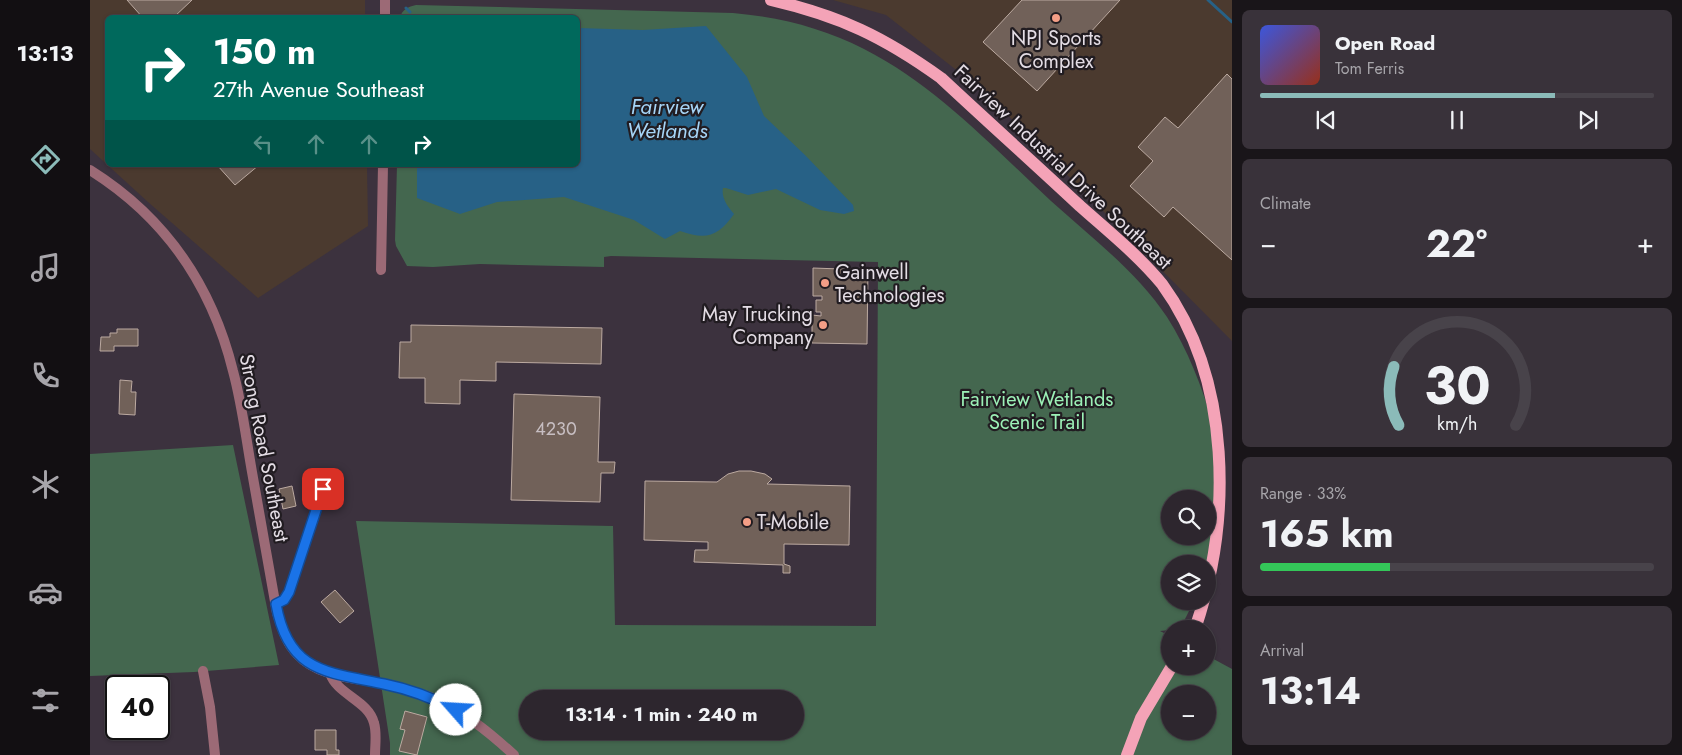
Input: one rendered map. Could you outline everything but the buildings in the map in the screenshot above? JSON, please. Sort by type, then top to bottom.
[{"type":"main road","name":"Fairview Industrial Drive Southeast","points":[[771,0],[831,16],[871,33],[941,78],[1145,265],[1176,302],[1206,355],[1224,411],[1232,472]]},
{"type":"main road","points":[[1199,620],[1221,565],[1226,543],[1232,491]]},
{"type":"main road","points":[[1127,755],[1141,718],[1167,675]]},
{"type":"street","points":[[385,0],[385,15]]},
{"type":"street","points":[[381,270],[383,167]]},
{"type":"street","name":"Strong Road Southeast","points":[[90,170],[115,186],[141,208],[178,248],[192,270],[219,326],[234,372],[276,604],[283,630],[292,648],[306,662],[330,673],[400,688],[440,701],[470,719],[514,755]]},
{"type":"street","points":[[276,604],[284,600],[289,592],[323,489]]},
{"type":"street","points":[[203,671],[210,707],[215,755]]},
{"type":"street","points":[[330,673],[336,685],[365,708],[371,716],[375,728],[375,755]]},
{"type":"shaded area","points":[[90,0],[365,0],[365,15],[105,15],[105,163],[90,149]]},
{"type":"shaded area","points":[[833,0],[1232,0],[1232,341],[987,94],[886,15]]},
{"type":"shaded area","points":[[110,167],[367,167],[368,226],[258,298]]},
{"type":"green space","name":"Fairview Wetlands Scenic Trail","points":[[416,5],[733,13],[767,17],[817,29],[864,49],[915,80],[962,118],[1113,256],[1142,285],[1167,317],[1182,342],[1194,369],[1213,424],[1218,457],[1218,475],[1216,493],[1216,490],[1161,490],[1161,545],[1210,545],[1209,555],[1161,555],[1161,610],[1190,610],[1184,620],[1161,620],[1161,675],[1216,675],[1216,660],[1232,669],[1232,755],[390,755],[390,743],[356,521],[613,526],[615,625],[876,626],[878,262],[611,256],[604,257],[604,267],[480,264],[433,267],[407,266],[396,246],[395,240],[397,167],[580,167],[580,15],[401,15],[404,10]]},
{"type":"green space","points":[[233,445],[279,665],[194,672],[90,676],[90,454]]},
{"type":"water","name":"Fairview Wetlands","points":[[706,26],[747,77],[764,116],[853,205],[854,211],[844,214],[820,210],[776,189],[748,195],[723,188],[724,199],[734,214],[722,228],[717,232],[704,236],[680,231],[665,239],[634,220],[564,197],[497,202],[460,214],[417,198],[417,167],[580,167],[580,28],[643,30]]},
{"type":"waterway","points":[[1208,0],[1232,22]]},
{"type":"waterway","points":[[406,8],[410,12]]},
{"type":"place","name":"NPJ Sports Complex","points":[[1056,18]]},
{"type":"place","name":"Gainwell Technologies","points":[[825,283]]},
{"type":"place","name":"May Trucking Company","points":[[823,325]]},
{"type":"place","name":"T-Mobile","points":[[747,522]]},
{"type":"route","points":[[323,489],[287,597],[276,604],[286,639],[306,662],[330,673],[415,692],[440,701],[456,710]]}]
